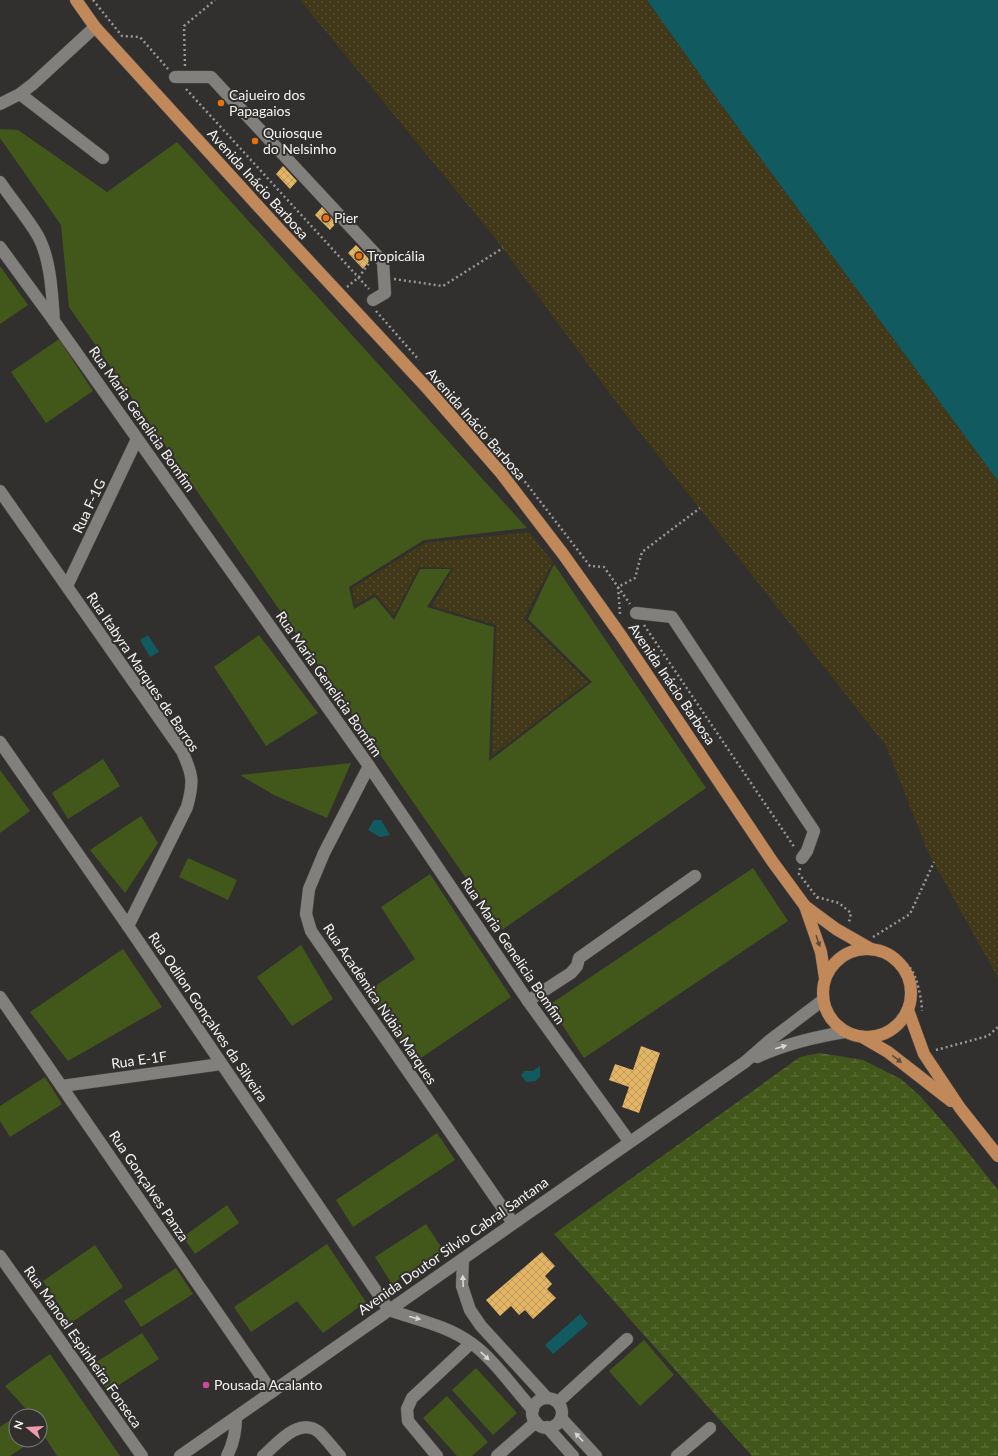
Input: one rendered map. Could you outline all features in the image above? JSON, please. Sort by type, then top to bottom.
[{"type":"main road","name":"Avenida Inácio Barbosa","points":[[76,0],[94,27],[426,388],[501,473],[563,554],[622,637],[772,861],[805,906],[821,952],[825,978]]},
{"type":"main road","name":"Avenida Inácio Barbosa","points":[[805,906],[836,929],[871,943]]},
{"type":"main road","points":[[871,943],[901,965],[907,975],[910,987],[910,998],[908,1010],[895,1028],[886,1034],[864,1038],[854,1036],[836,1026],[825,1010],[823,989],[825,978],[831,968],[848,953],[860,950],[871,943]]},
{"type":"main road","points":[[908,1010],[924,1054],[960,1108],[998,1156]]},
{"type":"main road","points":[[864,1038],[888,1052],[960,1108]]},
{"type":"street","points":[[0,104],[20,94],[33,84],[94,27]]},
{"type":"street","points":[[180,77],[211,77],[383,262],[385,293],[373,300]]},
{"type":"street","points":[[20,94],[103,158]]},
{"type":"street","points":[[0,182],[38,236],[47,262],[52,284],[54,321]]},
{"type":"street","name":"Rua Maria Genelicia Bomfim","points":[[0,247],[369,766],[528,1002],[629,1141]]},
{"type":"street","name":"Rua F-1G","points":[[67,586],[137,439]]},
{"type":"street","name":"Rua Itabyra Marques de Barros","points":[[0,491],[182,751],[191,770],[192,789],[187,807],[128,926]]},
{"type":"street","points":[[636,613],[672,617],[814,830],[807,851],[802,858]]},
{"type":"street","name":"Rua Odilon Gonçalves da Silveira","points":[[0,742],[128,926],[389,1310]]},
{"type":"street","name":"Rua Acadêmica Núbia Marques","points":[[369,766],[324,853],[309,889],[306,914],[311,931],[512,1223]]},
{"type":"street","points":[[528,1002],[571,973],[579,958],[695,876]]},
{"type":"street","name":"Rua Gonçalves Panza","points":[[0,997],[272,1392]]},
{"type":"street","name":"Avenida Doutor Silvio Cabral Santana","points":[[188,1454],[236,1417],[629,1141],[745,1062],[769,1041],[823,1000]]},
{"type":"street","name":"Avenida Doutor Silvio Cabral Santana","points":[[745,1062],[776,1048],[804,1040],[845,1032]]},
{"type":"street","name":"Rua E-1F","points":[[62,1086],[221,1064]]},
{"type":"street","name":"Rua Manoel Espinheira Fonseca","points":[[0,1256],[142,1456]]},
{"type":"street","points":[[389,1310],[441,1327],[471,1342],[487,1357],[533,1410],[534,1418],[539,1425],[547,1427],[556,1425],[561,1418],[562,1410],[481,1326],[470,1310],[462,1286],[463,1259]]},
{"type":"street","points":[[533,1410],[538,1402],[552,1400],[627,1339]]},
{"type":"street","points":[[437,1456],[408,1421],[407,1409],[412,1398],[471,1342]]},
{"type":"street","points":[[227,1456],[232,1447],[236,1431],[236,1417]]},
{"type":"street","points":[[561,1418],[596,1456]]},
{"type":"street","points":[[497,1456],[536,1422]]},
{"type":"street","points":[[264,1456],[294,1429],[301,1427],[311,1428],[318,1432],[340,1456]]},
{"type":"street","points":[[547,1427],[573,1456]]},
{"type":"street","points":[[677,1456],[710,1428]]},
{"type":"path","points":[[180,77],[184,26],[215,0]]},
{"type":"path","points":[[384,278],[443,286],[503,248]]},
{"type":"path","points":[[340,294],[359,277],[376,255]]},
{"type":"path","points":[[621,616],[618,587],[635,578],[642,552],[700,508]]},
{"type":"path","points":[[871,943],[910,914],[934,862]]},
{"type":"path","points":[[821,903],[817,897],[840,903],[851,913],[849,922],[843,924]]},
{"type":"path","points":[[930,1052],[988,1036],[998,1027]]},
{"type":"green space","points":[[0,129],[18,130],[107,192],[177,142],[527,528],[424,540],[349,587],[354,609],[375,597],[394,620],[420,569],[451,569],[427,607],[494,627],[489,761],[592,682],[528,619],[554,564],[706,788],[502,930],[69,307],[61,225],[0,138]]},
{"type":"green space","points":[[0,266],[28,305],[0,324]]},
{"type":"green space","points":[[59,339],[93,391],[46,423],[11,372]]},
{"type":"green space","points":[[259,635],[318,713],[266,746],[214,667]]},
{"type":"green space","points":[[103,759],[120,786],[68,819],[52,793]]},
{"type":"green space","points":[[351,763],[327,818],[274,795],[240,775]]},
{"type":"green space","points":[[0,770],[30,811],[0,833]]},
{"type":"green space","points":[[141,816],[158,843],[125,893],[90,850]]},
{"type":"green space","points":[[188,858],[237,880],[228,900],[179,877]]},
{"type":"green space","points":[[753,868],[788,921],[584,1058],[549,1005]]},
{"type":"green space","points":[[430,874],[511,997],[415,1062],[368,991],[415,959],[381,907]]},
{"type":"green space","points":[[301,945],[333,999],[292,1026],[257,977]]},
{"type":"green space","points":[[123,949],[162,1007],[68,1061],[30,1012]]},
{"type":"green space","points":[[820,1053],[863,1060],[901,1079],[920,1096],[952,1132],[998,1190],[998,1456],[752,1456],[554,1234],[800,1057]]},
{"type":"green space","points":[[45,1077],[62,1104],[10,1137],[0,1121],[0,1106]]},
{"type":"green space","points":[[437,1133],[455,1160],[353,1227],[336,1200]]},
{"type":"green space","points":[[227,1205],[239,1223],[195,1254],[183,1237]]},
{"type":"green space","points":[[426,1224],[443,1250],[392,1284],[375,1257]]},
{"type":"green space","points":[[327,1244],[366,1302],[323,1333],[297,1301],[251,1332],[234,1307]]},
{"type":"green space","points":[[95,1245],[123,1287],[71,1323],[43,1281]]},
{"type":"green space","points":[[176,1268],[193,1294],[141,1327],[124,1301]]},
{"type":"green space","points":[[142,1333],[159,1359],[108,1392],[90,1366]]},
{"type":"green space","points":[[644,1340],[674,1375],[640,1406],[609,1371]]},
{"type":"green space","points":[[50,1354],[120,1456],[57,1456],[48,1442],[48,1408],[25,1408],[5,1386]]},
{"type":"green space","points":[[476,1368],[517,1413],[493,1435],[452,1390]]},
{"type":"green space","points":[[447,1396],[488,1442],[472,1456],[457,1456],[423,1418]]},
{"type":"green space","points":[[8,1421],[8,1448],[22,1448],[10,1456],[0,1456],[0,1427]]},
{"type":"sand","points":[[300,0],[647,0],[723,107],[998,481],[998,978],[928,852],[886,746],[616,402],[495,238]]},
{"type":"sand","points":[[529,532],[553,562],[524,619],[588,682],[492,756],[496,625],[432,606],[453,568],[419,567],[394,616],[375,594],[355,605],[352,588],[425,543]]},
{"type":"water","points":[[647,0],[998,0],[998,481],[723,107]]},
{"type":"water","points":[[148,635],[159,652],[150,657],[140,640]]},
{"type":"water","points":[[374,820],[381,820],[390,835],[380,837],[368,830]]},
{"type":"water","points":[[540,1066],[540,1076],[536,1081],[526,1082],[521,1075],[525,1071],[533,1071]]},
{"type":"water","points":[[580,1314],[588,1324],[553,1354],[545,1345]]},
{"type":"building","points":[[283,166],[297,181],[290,189],[276,174]]},
{"type":"building","name":"Pier","points":[[322,207],[336,223],[330,230],[315,215]]},
{"type":"building","name":"Tropicália","points":[[356,245],[370,260],[363,269],[348,253]]},
{"type":"building","points":[[641,1046],[660,1053],[639,1113],[622,1107],[629,1087],[609,1080],[615,1064],[633,1070]]},
{"type":"building","points":[[542,1252],[555,1266],[545,1276],[552,1284],[547,1289],[556,1298],[533,1319],[525,1310],[519,1315],[511,1306],[500,1316],[486,1300]]},
{"type":"place","name":"Cajueiro dos Papagaios","points":[[221,103]]},
{"type":"place","name":"Quiosque do Nelsinho","points":[[255,141]]},
{"type":"place","name":"Pier","points":[[326,218]]},
{"type":"place","name":"Tropicália","points":[[359,256]]},
{"type":"place","name":"Pousada Acalanto","points":[[206,1385]]}]
